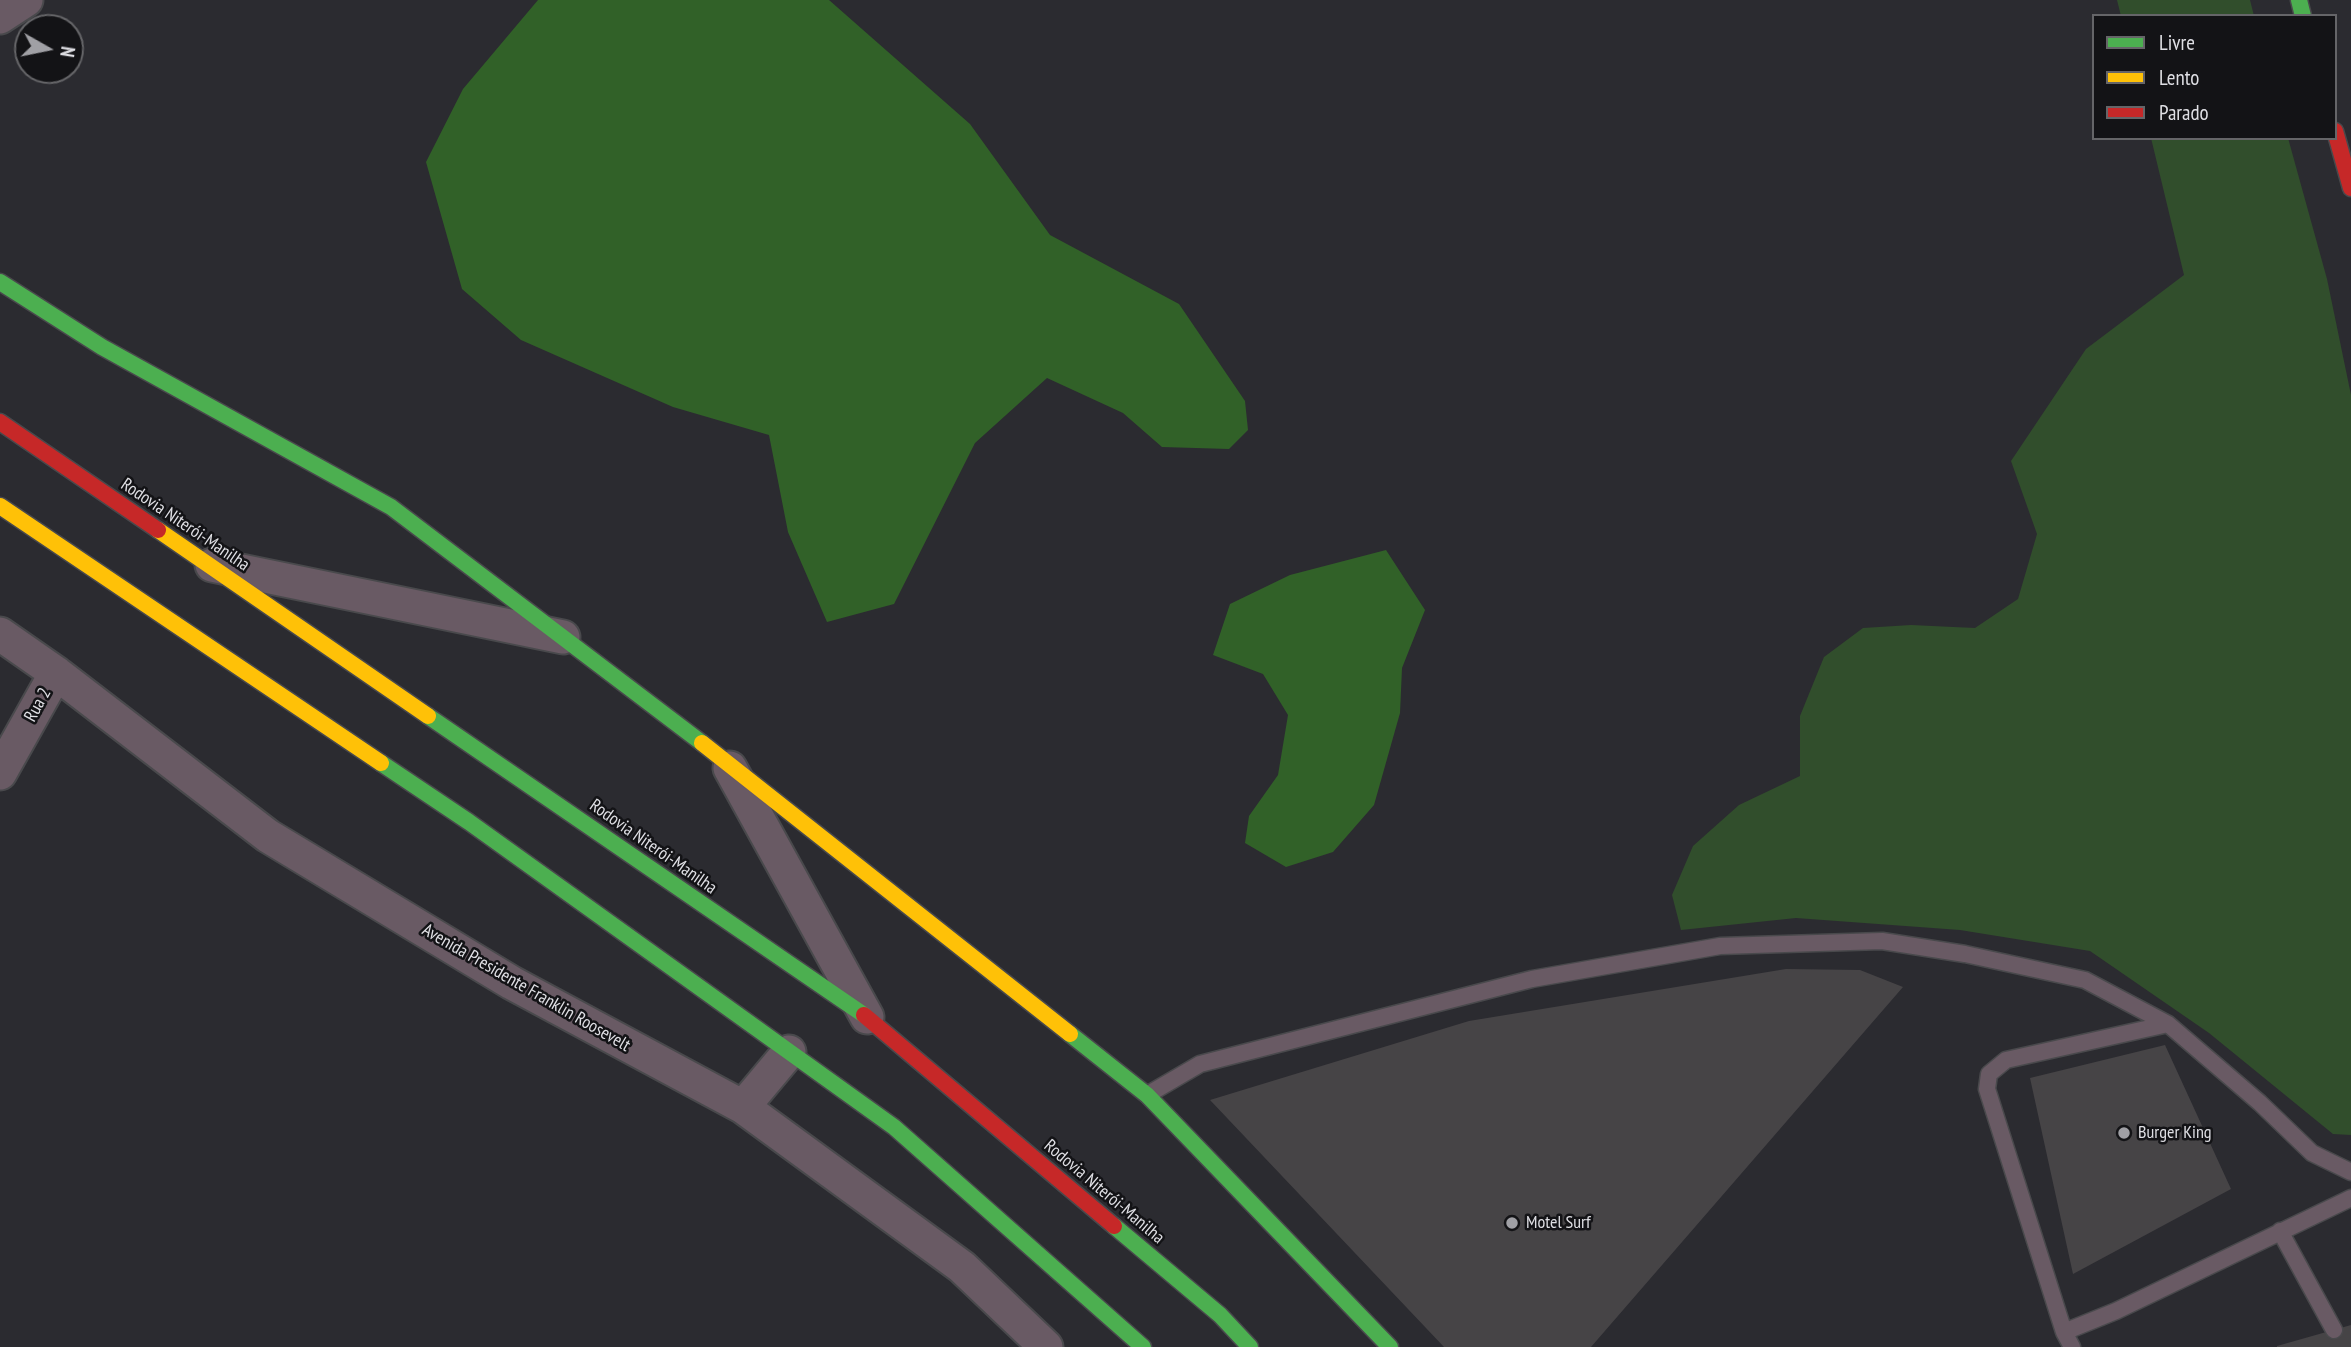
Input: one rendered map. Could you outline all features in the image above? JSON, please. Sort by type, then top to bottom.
[{"type":"main road","points":[[2337,138],[2351,188]]},
{"type":"main road","points":[[0,282],[102,347],[391,507],[563,636],[728,763],[1147,1095],[1390,1347]]},
{"type":"main road","name":"Rodovia Niterói-Manilha","points":[[0,422],[867,1017],[1220,1315],[1250,1347]]},
{"type":"main road","points":[[0,506],[469,822],[894,1127],[1143,1347]]},
{"type":"street","points":[[0,17],[26,0]]},
{"type":"street","points":[[208,564],[563,636]]},
{"type":"street","name":"Avenida Presidente Franklin Roosevelt","points":[[0,634],[56,673],[268,836],[512,983],[743,1107],[962,1267],[1046,1347]]},
{"type":"street","name":"Rua 2","points":[[0,773],[56,673]]},
{"type":"street","points":[[728,763],[867,1017]]},
{"type":"street","points":[[743,1107],[789,1052]]},
{"type":"lane","points":[[1147,1095],[1200,1064],[1532,979],[1720,946],[1882,942],[1965,954],[2085,980],[2168,1024],[2260,1103],[2312,1153],[2351,1172]]},
{"type":"lane","points":[[2072,1347],[2064,1332],[1987,1089],[1989,1074],[2006,1060],[2168,1024]]},
{"type":"lane","points":[[2064,1332],[2116,1311],[2351,1198]]},
{"type":"lane","points":[[2280,1231],[2334,1330]]},
{"type":"green space","points":[[538,0],[829,0],[970,124],[1050,235],[1179,304],[1245,401],[1248,430],[1229,449],[1162,447],[1123,413],[1047,378],[975,443],[894,604],[827,622],[788,532],[769,435],[673,407],[521,340],[462,289],[426,162],[463,89]]},
{"type":"green space","points":[[2117,0],[2250,0],[2254,14],[2120,14]]},
{"type":"green space","points":[[2151,140],[2289,140],[2327,279],[2351,395],[2351,1135],[2333,1134],[2209,1033],[2090,951],[1960,930],[1796,918],[1681,930],[1672,895],[1693,846],[1739,805],[1800,776],[1800,716],[1824,657],[1863,628],[1911,625],[1975,628],[2018,599],[2037,534],[2011,461],[2086,349],[2184,275]]},
{"type":"green space","points":[[1386,550],[1425,610],[1402,668],[1400,713],[1374,805],[1333,852],[1286,867],[1245,843],[1249,816],[1278,775],[1288,715],[1263,674],[1213,655],[1230,604],[1290,575]]},
{"type":"building","name":"Motel Surf","points":[[1786,969],[1860,970],[1903,987],[1591,1347],[1444,1347],[1210,1100],[1469,1021]]},
{"type":"building","name":"Burger King","points":[[2165,1045],[2231,1189],[2073,1274],[2030,1078]]},
{"type":"building","points":[[2351,1325],[2351,1347],[2277,1347],[2277,1346]]},
{"type":"traffic: fast","points":[[2299,0],[2302,14]]},
{"type":"traffic: fast","points":[[0,282],[102,347],[391,507],[702,743]]},
{"type":"traffic: fast","points":[[428,716],[864,1015]]},
{"type":"traffic: fast","points":[[381,763],[469,822],[894,1127],[1143,1347]]},
{"type":"traffic: fast","points":[[1070,1034],[1147,1095],[1390,1347]]},
{"type":"traffic: fast","points":[[1114,1226],[1220,1315],[1250,1347]]},
{"type":"traffic: slow","points":[[0,506],[381,763]]},
{"type":"traffic: slow","points":[[158,530],[428,716]]},
{"type":"traffic: slow","points":[[702,743],[1070,1034]]},
{"type":"traffic: jam","points":[[2337,138],[2351,188]]},
{"type":"traffic: jam","points":[[0,422],[158,530]]},
{"type":"traffic: jam","points":[[864,1015],[1114,1226]]},
{"type":"place","name":"Burger King","points":[[2124,1133]]},
{"type":"place","name":"Motel Surf","points":[[1512,1223]]}]
